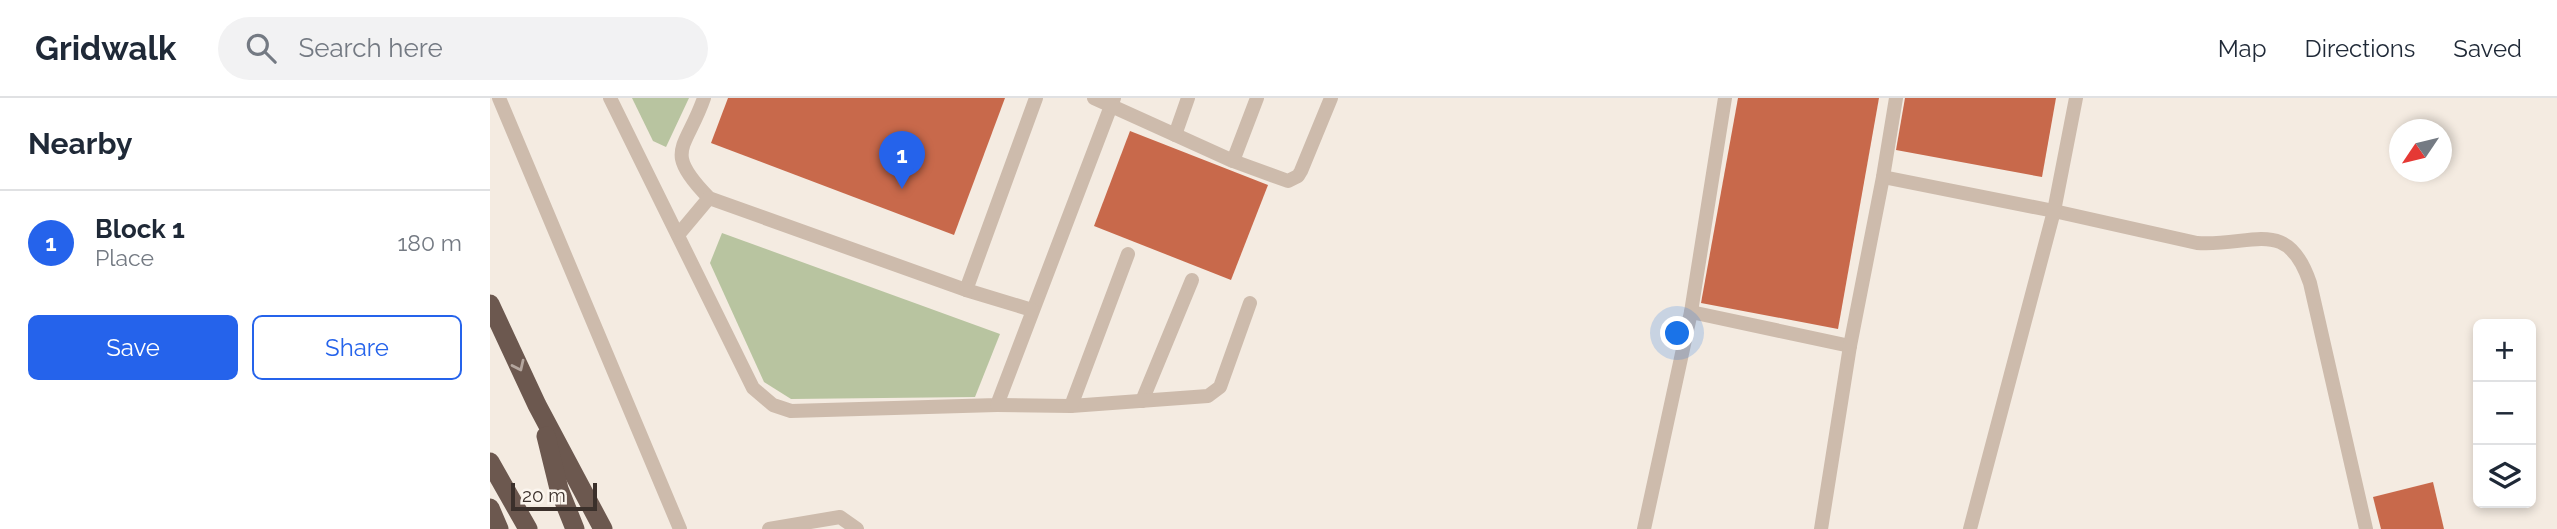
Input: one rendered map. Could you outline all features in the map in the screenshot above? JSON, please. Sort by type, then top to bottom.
[{"type":"highway","points":[[490,304],[537,405],[603,529]]},
{"type":"highway","points":[[537,405],[559,489],[575,529]]},
{"type":"highway","points":[[490,462],[528,529]]},
{"type":"highway","points":[[490,508],[499,529]]},
{"type":"lane","points":[[499,98],[680,529]]},
{"type":"lane","points":[[610,98],[754,388],[774,405],[791,411],[997,405],[1071,406],[1201,398],[1220,387],[1250,303]]},
{"type":"lane","points":[[704,98],[681,147],[680,160],[691,180],[709,198],[966,290],[1032,310]]},
{"type":"lane","points":[[966,290],[1036,98]]},
{"type":"lane","points":[[1094,98],[1113,101],[1175,135],[1284,181],[1298,176],[1331,98]]},
{"type":"lane","points":[[1175,135],[1188,98]]},
{"type":"lane","points":[[1233,161],[1257,98]]},
{"type":"lane","points":[[1644,529],[1691,312],[1726,98]]},
{"type":"lane","points":[[1821,529],[1850,346],[1896,98]]},
{"type":"lane","points":[[1970,529],[2054,211],[2076,98]]},
{"type":"lane","points":[[997,405],[1113,101]]},
{"type":"lane","points":[[1883,177],[2197,243],[2218,244],[2269,238],[2283,241],[2294,249],[2304,264],[2310,283],[2366,529]]},
{"type":"lane","points":[[678,235],[709,198]]},
{"type":"lane","points":[[1071,406],[1128,254]]},
{"type":"lane","points":[[1142,401],[1192,280]]},
{"type":"lane","points":[[1691,312],[1850,346]]},
{"type":"lane","points":[[769,529],[840,517],[857,529]]},
{"type":"green space","points":[[632,98],[689,98],[666,147],[653,141]]},
{"type":"green space","points":[[722,233],[1000,334],[975,397],[791,399],[764,382],[710,263]]},
{"type":"building","points":[[728,98],[1005,98],[954,235],[711,143]]},
{"type":"building","points":[[1738,98],[1879,98],[1838,329],[1701,303]]},
{"type":"building","points":[[1905,98],[2056,98],[2042,177],[1896,150]]},
{"type":"building","points":[[1130,131],[1268,185],[1231,280],[1094,226]]},
{"type":"building","points":[[2433,482],[2444,529],[2381,529],[2373,497]]},
{"type":"place","name":"Block 1","points":[[902,189]]}]
